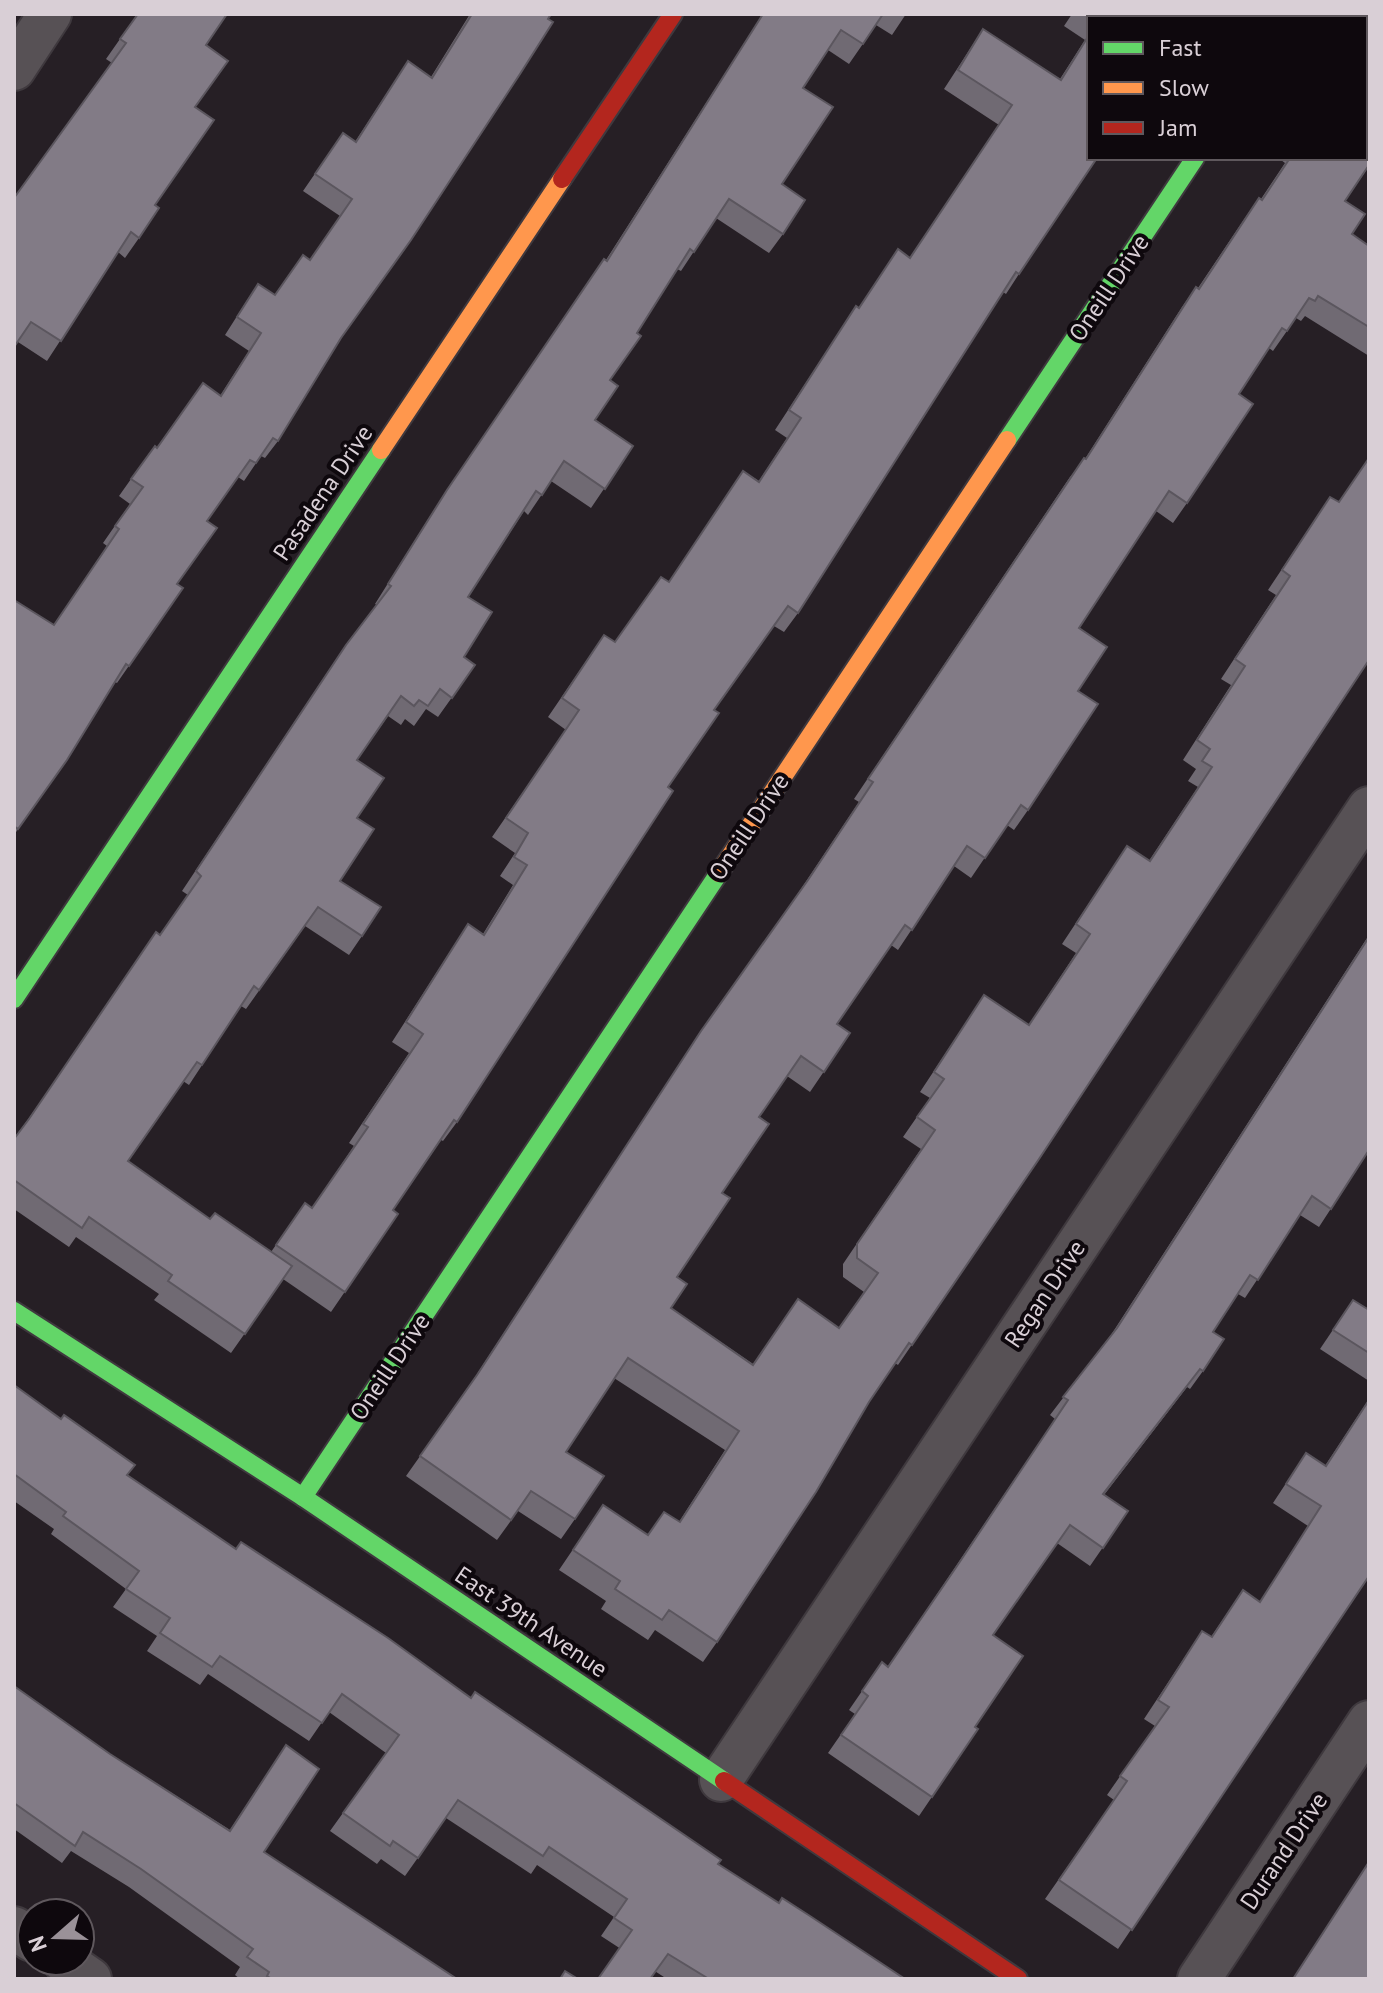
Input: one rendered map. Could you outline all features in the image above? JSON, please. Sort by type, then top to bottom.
[{"type":"street","points":[[14,69],[50,14]]},
{"type":"street","name":"Pasadena Drive","points":[[14,999],[673,14]]},
{"type":"street","name":"Oneill Drive","points":[[303,1497],[1194,160]]},
{"type":"street","name":"Regan Drive","points":[[721,1780],[1369,808]]},
{"type":"street","name":"East 39th Avenue","points":[[14,1311],[303,1497],[1018,1979]]},
{"type":"street","name":"Durand Drive","points":[[1199,1979],[1369,1722]]},
{"type":"building","points":[[138,14],[227,14],[206,45],[228,61],[195,107],[214,120],[155,205],[159,208],[139,238],[131,232],[61,341],[31,322],[14,347],[14,198],[126,43],[120,39]]},
{"type":"building","points":[[472,14],[551,14],[548,19],[553,22],[411,240],[341,338],[278,441],[273,438],[256,463],[250,460],[207,521],[217,528],[177,584],[183,588],[129,666],[126,664],[67,760],[18,829],[14,826],[14,600],[54,625],[119,529],[115,526],[143,487],[131,479],[203,383],[221,396],[261,333],[237,317],[258,284],[275,295],[303,255],[310,260],[352,199],[315,174],[343,133],[356,142],[408,61],[432,78]]},
{"type":"building","points":[[763,14],[883,14],[863,44],[841,30],[803,88],[833,107],[782,184],[805,200],[783,234],[729,199],[694,252],[690,249],[637,333],[641,336],[610,380],[618,386],[595,420],[633,446],[605,489],[564,461],[542,495],[536,491],[468,597],[492,612],[464,657],[475,665],[452,698],[440,689],[428,706],[419,700],[414,706],[401,696],[357,760],[384,778],[357,818],[374,829],[340,881],[381,907],[362,936],[318,907],[259,990],[254,986],[202,1065],[197,1062],[128,1161],[210,1219],[215,1213],[292,1266],[245,1334],[168,1281],[172,1275],[89,1217],[82,1228],[14,1180],[14,1139],[156,932],[160,935],[201,876],[196,871],[346,645],[391,586],[388,584],[447,490],[604,259],[607,261]]},
{"type":"building","points":[[1089,14],[1194,14],[1192,16]]},
{"type":"building","points":[[983,29],[1061,80],[1087,38],[1087,160],[1096,160],[1019,274],[1016,272],[798,613],[788,606],[714,710],[719,713],[668,787],[673,791],[457,1122],[454,1120],[393,1210],[398,1214],[345,1292],[276,1245],[305,1203],[312,1208],[368,1127],[363,1124],[423,1034],[406,1022],[468,924],[484,935],[527,865],[514,857],[528,833],[506,818],[579,710],[562,698],[604,635],[615,642],[661,577],[669,582],[743,471],[759,482],[801,418],[789,410],[856,306],[859,308],[898,249],[910,258],[1012,105],[958,70]]},
{"type":"building","points":[[1369,29],[1369,165],[1345,201],[1365,214],[1352,234],[1369,246],[1369,327],[1318,296],[1315,301],[1309,298],[1287,331],[1282,328],[1239,394],[1253,404],[1187,503],[1169,491],[1079,628],[1107,647],[1078,691],[1098,704],[1028,810],[1021,805],[985,858],[967,846],[912,930],[905,925],[837,1024],[850,1033],[824,1072],[801,1056],[759,1117],[769,1124],[722,1193],[730,1198],[677,1277],[687,1284],[671,1308],[753,1365],[798,1299],[839,1328],[878,1273],[857,1258],[857,1244],[935,1130],[917,1117],[944,1079],[934,1072],[984,995],[1029,1025],[1090,934],[1076,924],[1127,846],[1150,861],[1212,767],[1202,761],[1210,749],[1197,740],[1245,666],[1235,659],[1290,576],[1282,570],[1330,497],[1339,502],[1369,458],[1369,660],[1039,1159],[912,1345],[909,1343],[869,1402],[816,1492],[717,1642],[669,1610],[662,1620],[615,1589],[620,1581],[573,1550],[603,1505],[648,1535],[664,1512],[680,1522],[739,1431],[628,1358],[566,1452],[604,1476],[575,1519],[531,1491],[511,1520],[420,1456],[477,1375],[701,1031],[808,880],[873,782],[868,779],[1086,459],[1196,287],[1199,289],[1259,198],[1262,200],[1289,160],[1367,160]]},
{"type":"building","points":[[1369,937],[1369,1150],[1331,1209],[1312,1196],[1258,1280],[1250,1275],[1213,1332],[1224,1339],[1203,1371],[1200,1369],[1103,1494],[1128,1511],[1103,1548],[1070,1525],[993,1635],[1023,1656],[932,1797],[841,1735],[868,1696],[862,1691],[882,1662],[888,1667],[957,1566],[1068,1400],[1063,1397],[1117,1328]]},
{"type":"building","points":[[1353,1300],[1369,1310],[1369,1353],[1333,1330]]},
{"type":"building","points":[[14,1385],[61,1419],[64,1415],[135,1465],[127,1475],[236,1549],[241,1542],[388,1638],[471,1698],[475,1692],[721,1860],[718,1864],[779,1903],[782,1898],[905,1979],[709,1979],[668,1954],[650,1979],[598,1979],[632,1930],[614,1918],[627,1899],[549,1847],[543,1856],[458,1800],[418,1858],[393,1841],[390,1846],[343,1813],[399,1735],[342,1694],[322,1723],[220,1656],[212,1667],[160,1633],[170,1618],[126,1589],[139,1571],[63,1516],[66,1512],[14,1474]]},
{"type":"building","points":[[1369,1400],[1369,1576],[1132,1930],[1059,1880],[1127,1781],[1120,1776],[1169,1707],[1158,1700],[1202,1631],[1212,1637],[1243,1590],[1260,1602],[1321,1506],[1286,1484],[1306,1453],[1326,1466]]},
{"type":"building","points":[[14,1686],[110,1754],[230,1831],[286,1745],[319,1769],[264,1852],[457,1979],[272,1979],[267,1976],[269,1972],[247,1957],[253,1949],[141,1869],[83,1832],[75,1846],[14,1803]]},
{"type":"building","points":[[1369,1862],[1369,1979],[1293,1979]]},
{"type":"building","points":[[565,1971],[578,1979],[560,1979]]},
{"type":"traffic: fast","points":[[1007,440],[1194,160]]},
{"type":"traffic: fast","points":[[14,999],[381,450]]},
{"type":"traffic: fast","points":[[303,1497],[719,873]]},
{"type":"traffic: fast","points":[[14,1311],[303,1497],[724,1781]]},
{"type":"traffic: slow","points":[[381,450],[562,179]]},
{"type":"traffic: slow","points":[[719,873],[1007,440]]},
{"type":"traffic: jam","points":[[562,179],[673,14]]},
{"type":"traffic: jam","points":[[724,1781],[1018,1979]]}]
